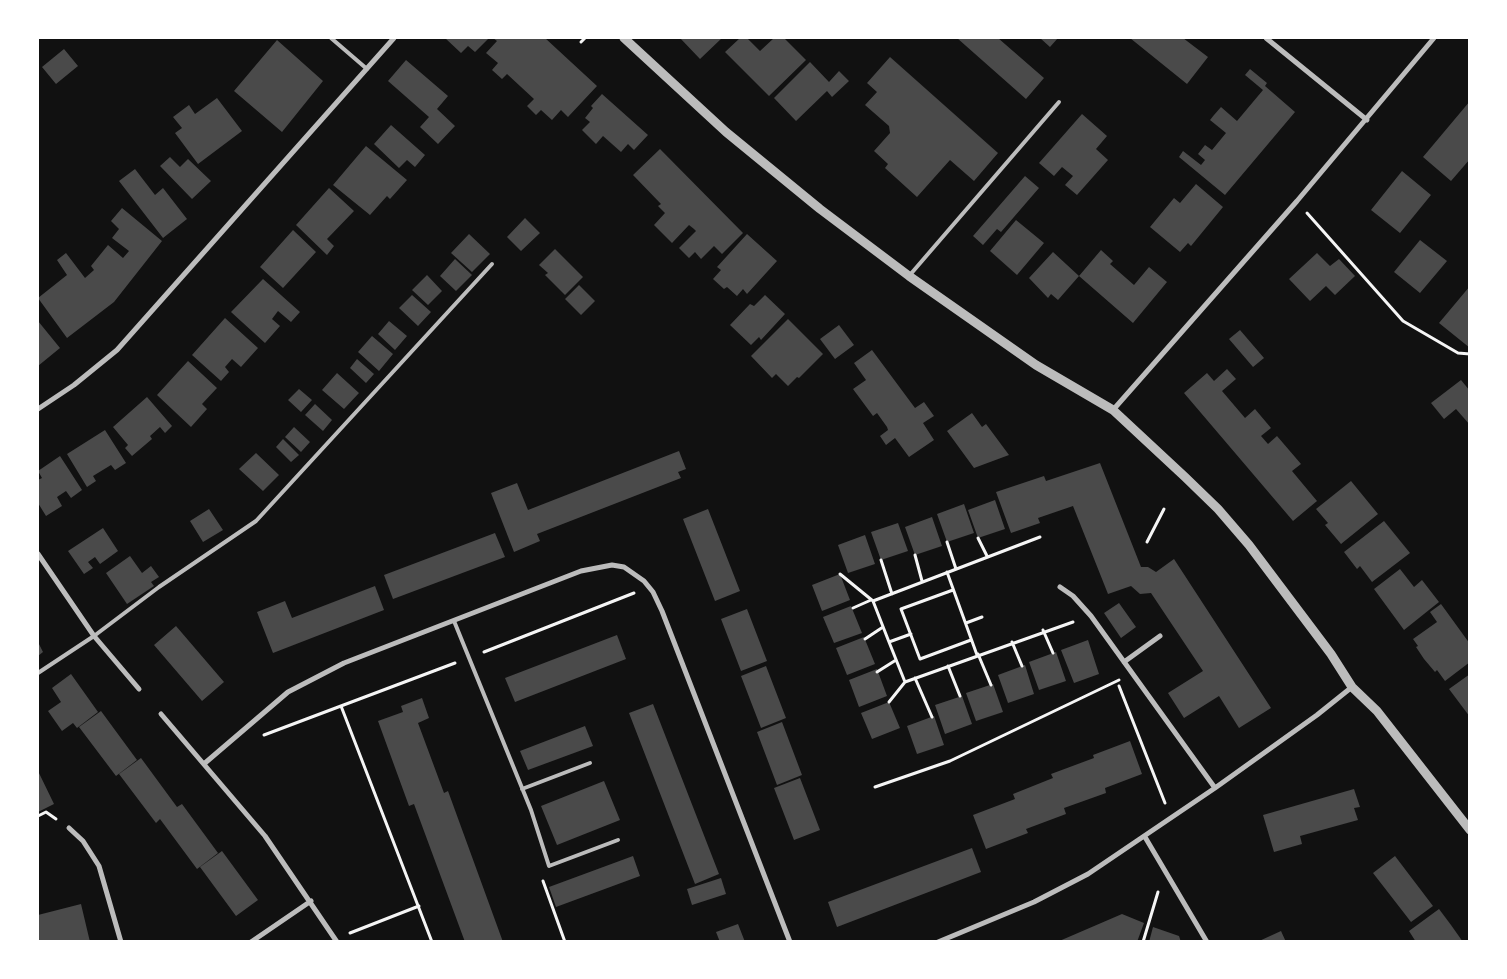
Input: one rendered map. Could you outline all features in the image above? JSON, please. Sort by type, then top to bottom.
[{"type":"street","points":[[38,409],[74,385],[118,350],[394,38]]},
{"type":"street","points":[[624,38],[726,132],[772,171],[909,276],[1036,365],[1113,410],[1218,509],[1273,577],[1331,654],[1352,687],[1376,710],[1470,830]]},
{"type":"street","points":[[1266,38],[1367,120]]},
{"type":"street","points":[[1113,410],[1367,120],[1434,38]]},
{"type":"street","points":[[38,554],[94,636],[139,689]]},
{"type":"street","points":[[205,763],[278,700],[298,686],[344,663],[581,571],[601,566],[624,567],[636,573],[650,587],[666,620],[790,942]]},
{"type":"street","points":[[1060,587],[1073,596],[1091,616],[1215,788]]},
{"type":"street","points":[[1124,662],[1160,636]]},
{"type":"street","points":[[938,942],[1060,890],[1171,819],[1352,687]]},
{"type":"street","points":[[161,714],[266,836],[336,940]]},
{"type":"street","points":[[69,828],[83,841],[99,866],[121,942]]},
{"type":"street","points":[[1145,837],[1207,942]]},
{"type":"street","points":[[251,942],[311,901]]},
{"type":"lane","points":[[331,38],[366,69]]},
{"type":"lane","points":[[909,276],[1059,102]]},
{"type":"lane","points":[[38,674],[94,636],[159,587],[256,521],[492,264]]},
{"type":"lane","points":[[454,621],[522,789],[549,866],[618,840]]},
{"type":"lane","points":[[522,789],[590,763]]},
{"type":"path","points":[[581,42],[585,38]]},
{"type":"path","points":[[1296,201],[1403,321],[1458,353],[1470,354]]},
{"type":"path","points":[[1147,542],[1164,509]]},
{"type":"path","points":[[852,608],[1040,536]]},
{"type":"path","points":[[978,538],[986,556]]},
{"type":"path","points":[[947,542],[956,568]]},
{"type":"path","points":[[915,555],[922,582]]},
{"type":"path","points":[[881,560],[892,594]]},
{"type":"path","points":[[947,572],[971,640],[991,685]]},
{"type":"path","points":[[840,574],[872,601],[905,682]]},
{"type":"path","points":[[229,741],[266,735],[650,587]]},
{"type":"path","points":[[953,590],[901,609],[920,659],[971,640]]},
{"type":"path","points":[[890,702],[905,682],[1044,630],[1091,616]]},
{"type":"path","points":[[966,623],[982,617]]},
{"type":"path","points":[[865,639],[883,627]]},
{"type":"path","points":[[1044,630],[1053,653]]},
{"type":"path","points":[[889,642],[911,634]]},
{"type":"path","points":[[1012,642],[1022,666]]},
{"type":"path","points":[[877,672],[896,660]]},
{"type":"path","points":[[948,666],[960,696]]},
{"type":"path","points":[[875,787],[950,761],[1132,673]]},
{"type":"path","points":[[915,678],[932,717]]},
{"type":"path","points":[[1117,680],[1171,819]]},
{"type":"path","points":[[341,706],[432,942]]},
{"type":"path","points":[[549,866],[541,876],[566,942]]},
{"type":"path","points":[[1142,942],[1165,870]]},
{"type":"path","points":[[336,940],[419,906]]},
{"type":"building","points":[[445,38],[489,38],[475,52],[468,46],[461,53]]},
{"type":"building","points":[[493,38],[545,38],[597,86],[568,117],[561,110],[552,120],[541,110],[536,115],[527,106],[534,99],[507,74],[502,79],[492,70],[498,63],[486,53],[497,41]]},
{"type":"building","points":[[680,38],[722,38],[700,59]]},
{"type":"building","points":[[740,38],[747,38],[760,51],[774,38],[784,38],[806,60],[769,96],[725,52]]},
{"type":"building","points":[[957,38],[998,38],[1044,78],[1026,99]]},
{"type":"building","points":[[1040,38],[1058,38],[1050,47]]},
{"type":"building","points":[[1130,38],[1183,38],[1208,57],[1187,84]]},
{"type":"building","points":[[277,40],[323,81],[282,132],[234,91]]},
{"type":"building","points":[[64,49],[78,66],[56,84],[42,67]]},
{"type":"building","points":[[890,57],[998,153],[974,181],[950,160],[917,197],[885,168],[888,164],[874,151],[890,133],[889,126],[865,105],[877,92],[867,83]]},
{"type":"building","points":[[406,60],[448,96],[437,109],[455,126],[438,144],[420,127],[429,117],[388,81]]},
{"type":"building","points":[[810,62],[829,82],[839,71],[849,81],[832,97],[827,91],[796,121],[774,98]]},
{"type":"building","points":[[1250,69],[1267,83],[1265,86],[1295,112],[1225,195],[1179,157],[1183,151],[1201,165],[1205,160],[1198,154],[1205,145],[1212,150],[1226,133],[1210,120],[1214,115],[1221,107],[1237,121],[1263,90],[1245,75]]},
{"type":"building","points":[[602,94],[648,135],[634,150],[628,144],[621,152],[603,136],[596,144],[582,130],[590,122],[585,118],[593,108],[591,106]]},
{"type":"building","points":[[217,98],[242,131],[198,164],[175,133],[182,128],[173,117],[189,105],[195,114]]},
{"type":"building","points":[[1470,101],[1470,159],[1451,181],[1423,157]]},
{"type":"building","points":[[1082,114],[1107,136],[1096,149],[1108,160],[1077,195],[1065,185],[1073,176],[1062,167],[1054,176],[1039,163]]},
{"type":"building","points":[[391,125],[425,155],[415,167],[407,160],[399,168],[374,144]]},
{"type":"building","points":[[366,146],[407,180],[390,199],[387,196],[370,215],[333,185]]},
{"type":"building","points":[[660,149],[743,233],[722,254],[714,246],[701,259],[695,252],[689,258],[679,248],[696,231],[694,229],[689,225],[672,243],[654,225],[665,213],[658,206],[661,204],[633,175]]},
{"type":"building","points":[[170,157],[180,167],[188,159],[211,181],[192,199],[160,166]]},
{"type":"building","points":[[135,169],[155,195],[163,188],[187,219],[163,238],[119,181]]},
{"type":"building","points":[[1402,171],[1431,195],[1400,233],[1371,210]]},
{"type":"building","points":[[1025,176],[1039,188],[1001,232],[997,229],[983,245],[973,236]]},
{"type":"building","points":[[1196,184],[1223,207],[1191,246],[1188,243],[1180,252],[1150,227],[1174,198],[1180,203]]},
{"type":"building","points":[[329,188],[354,211],[327,239],[334,246],[327,255],[296,225]]},
{"type":"building","points":[[122,208],[162,241],[114,302],[67,338],[38,298],[67,275],[57,260],[66,253],[85,278],[94,270],[91,266],[108,245],[123,258],[129,251],[112,238],[119,229],[111,221]]},
{"type":"building","points":[[525,218],[540,233],[521,251],[507,237]]},
{"type":"building","points":[[1016,220],[1044,243],[1017,275],[990,251]]},
{"type":"building","points":[[293,230],[316,252],[283,288],[260,267]]},
{"type":"building","points":[[469,234],[490,254],[472,272],[451,253]]},
{"type":"building","points":[[747,234],[777,261],[747,294],[743,289],[737,296],[727,287],[724,289],[713,279],[721,270],[717,267]]},
{"type":"building","points":[[1420,240],[1447,261],[1420,293],[1394,272]]},
{"type":"building","points":[[555,249],[583,277],[565,295],[545,275],[548,273],[539,265]]},
{"type":"building","points":[[1101,250],[1113,261],[1110,264],[1134,285],[1149,267],[1167,282],[1133,323],[1079,276]]},
{"type":"building","points":[[1053,252],[1079,276],[1058,300],[1051,294],[1048,298],[1029,278]]},
{"type":"building","points":[[1317,253],[1330,266],[1339,259],[1355,276],[1335,295],[1326,286],[1310,301],[1289,279]]},
{"type":"building","points":[[455,259],[472,275],[456,291],[440,276]]},
{"type":"building","points":[[427,275],[442,291],[428,305],[412,290]]},
{"type":"building","points":[[263,279],[300,312],[291,322],[278,311],[272,319],[280,326],[265,343],[231,312]]},
{"type":"building","points":[[579,285],[595,301],[581,315],[565,299]]},
{"type":"building","points":[[1470,286],[1470,348],[1439,323]]},
{"type":"building","points":[[412,295],[431,312],[418,326],[399,308]]},
{"type":"building","points":[[765,295],[785,314],[761,340],[759,337],[751,345],[730,325],[750,304],[754,306]]},
{"type":"building","points":[[225,318],[258,348],[241,367],[232,359],[225,367],[229,372],[221,381],[192,355]]},
{"type":"building","points":[[788,319],[823,354],[799,378],[797,377],[788,386],[776,374],[772,378],[751,356]]},
{"type":"building","points":[[38,321],[60,348],[38,366]]},
{"type":"building","points":[[389,321],[407,336],[395,350],[378,334]]},
{"type":"building","points":[[839,325],[854,345],[835,359],[820,339]]},
{"type":"building","points":[[1240,330],[1264,358],[1253,367],[1229,339]]},
{"type":"building","points":[[372,336],[393,354],[379,371],[358,352]]},
{"type":"building","points":[[872,350],[915,408],[924,402],[934,416],[923,423],[934,440],[909,457],[895,438],[886,445],[880,436],[888,430],[887,427],[877,413],[873,416],[853,389],[866,380],[854,363]]},
{"type":"building","points":[[357,359],[374,374],[366,383],[350,368]]},
{"type":"building","points":[[188,361],[217,388],[202,404],[207,409],[191,427],[157,395]]},
{"type":"building","points":[[1227,369],[1236,379],[1222,391],[1245,418],[1255,409],[1271,428],[1261,436],[1268,444],[1277,436],[1301,464],[1292,471],[1317,501],[1293,521],[1184,393],[1207,373],[1214,381]]},
{"type":"building","points":[[337,373],[359,393],[344,409],[322,390]]},
{"type":"building","points":[[1461,380],[1470,391],[1470,425],[1456,409],[1444,419],[1431,403]]},
{"type":"building","points":[[299,389],[312,400],[301,412],[288,400]]},
{"type":"building","points":[[147,397],[172,426],[165,433],[160,427],[150,436],[152,439],[132,456],[125,448],[128,445],[113,427]]},
{"type":"building","points":[[315,404],[332,420],[323,431],[305,415]]},
{"type":"building","points":[[972,413],[982,427],[986,424],[1009,455],[974,468],[947,431]]},
{"type":"building","points":[[294,427],[310,442],[301,452],[285,437]]},
{"type":"building","points":[[105,430],[126,463],[115,470],[111,465],[93,476],[96,481],[87,487],[67,454]]},
{"type":"building","points":[[283,439],[299,455],[291,462],[276,447]]},
{"type":"building","points":[[679,451],[686,469],[678,472],[681,478],[537,534],[540,541],[514,552],[491,493],[517,483],[528,510]]},
{"type":"building","points":[[256,453],[279,475],[263,491],[239,469]]},
{"type":"building","points":[[60,456],[82,490],[71,498],[66,491],[57,497],[62,506],[46,516],[38,503],[38,480],[42,478],[38,471]]},
{"type":"building","points":[[1100,463],[1141,567],[1148,567],[1156,572],[1174,559],[1271,708],[1239,728],[1219,696],[1184,718],[1168,693],[1203,671],[1151,593],[1140,594],[1131,586],[1108,594],[1073,506],[1038,518],[1040,523],[1011,533],[996,492],[1044,476],[1046,481]]},
{"type":"building","points":[[1351,481],[1378,514],[1341,544],[1325,525],[1328,523],[1316,509]]},
{"type":"building","points":[[995,500],[1005,529],[978,538],[968,510]]},
{"type":"building","points":[[964,504],[974,533],[947,542],[937,514]]},
{"type":"building","points":[[209,509],[223,530],[203,542],[190,521]]},
{"type":"building","points":[[708,509],[740,591],[715,601],[683,519]]},
{"type":"building","points":[[932,517],[942,546],[915,555],[905,527]]},
{"type":"building","points":[[1384,521],[1410,553],[1372,582],[1360,566],[1357,569],[1344,552]]},
{"type":"building","points":[[898,523],[908,551],[881,560],[871,532]]},
{"type":"building","points":[[103,528],[118,551],[100,564],[95,557],[88,562],[93,568],[84,574],[68,551]]},
{"type":"building","points":[[495,533],[505,557],[393,599],[384,575]]},
{"type":"building","points":[[865,535],[875,564],[848,573],[838,545]]},
{"type":"building","points":[[130,556],[142,573],[151,566],[159,577],[151,582],[154,586],[127,604],[106,573]]},
{"type":"building","points":[[1400,569],[1414,587],[1422,580],[1439,602],[1404,630],[1374,589]]},
{"type":"building","points":[[840,574],[850,600],[822,611],[812,585]]},
{"type":"building","points":[[375,586],[384,610],[273,653],[257,612],[285,601],[292,618]]},
{"type":"building","points":[[1119,603],[1136,627],[1121,638],[1104,613]]},
{"type":"building","points":[[1441,604],[1470,644],[1470,662],[1445,681],[1437,670],[1435,672],[1424,659],[1413,639],[1437,622],[1430,612]]},
{"type":"building","points":[[851,606],[862,633],[834,643],[823,617]]},
{"type":"building","points":[[747,609],[767,661],[741,671],[721,619]]},
{"type":"building","points":[[176,626],[224,682],[202,701],[154,645]]},
{"type":"building","points":[[617,635],[626,659],[515,702],[505,678]]},
{"type":"building","points":[[864,637],[875,664],[847,675],[836,648]]},
{"type":"building","points":[[1088,640],[1099,674],[1074,683],[1061,650]]},
{"type":"building","points":[[38,642],[43,652],[38,656]]},
{"type":"building","points":[[1056,652],[1066,681],[1039,690],[1029,662]]},
{"type":"building","points":[[1025,665],[1034,694],[1008,703],[998,675]]},
{"type":"building","points":[[766,666],[786,718],[761,728],[741,676]]},
{"type":"building","points":[[877,669],[887,696],[859,707],[849,680]]},
{"type":"building","points":[[71,674],[98,712],[77,728],[73,723],[62,731],[48,711],[61,702],[52,688]]},
{"type":"building","points":[[1470,674],[1470,717],[1449,689]]},
{"type":"building","points":[[993,684],[1003,712],[976,721],[966,693]]},
{"type":"building","points":[[962,696],[972,724],[945,734],[935,705]]},
{"type":"building","points":[[422,698],[429,718],[418,723],[444,793],[448,791],[503,942],[465,942],[414,804],[409,806],[378,721],[403,712],[401,706]]},
{"type":"building","points":[[889,702],[900,728],[872,739],[861,713]]},
{"type":"building","points":[[653,704],[719,874],[695,884],[629,713]]},
{"type":"building","points":[[101,711],[137,760],[116,776],[79,727]]},
{"type":"building","points":[[934,716],[944,745],[917,754],[907,726]]},
{"type":"building","points":[[782,722],[802,775],[777,785],[757,732]]},
{"type":"building","points":[[585,726],[593,746],[528,770],[520,751]]},
{"type":"building","points":[[1130,741],[1142,774],[1105,788],[1106,793],[1064,808],[1066,814],[1026,829],[1028,833],[986,849],[973,815],[1015,799],[1013,794],[1053,778],[1051,774],[1094,758],[1093,755]]},
{"type":"building","points":[[141,758],[177,807],[182,804],[218,853],[197,869],[160,819],[156,823],[119,774]]},
{"type":"building","points":[[38,771],[54,804],[38,812]]},
{"type":"building","points":[[800,778],[820,830],[794,840],[774,788]]},
{"type":"building","points":[[604,781],[620,820],[557,845],[541,806]]},
{"type":"building","points":[[1354,789],[1360,807],[1354,808],[1358,820],[1300,836],[1302,844],[1274,852],[1263,815]]},
{"type":"building","points":[[972,848],[981,872],[837,927],[828,902]]},
{"type":"building","points":[[222,851],[258,900],[236,916],[200,867]]},
{"type":"building","points":[[633,856],[640,876],[556,907],[549,887]]},
{"type":"building","points":[[1395,856],[1433,906],[1411,922],[1373,873]]},
{"type":"building","points":[[721,878],[726,894],[692,905],[687,889]]},
{"type":"building","points":[[81,904],[90,942],[38,942],[38,915]]},
{"type":"building","points":[[1439,909],[1463,942],[1416,942],[1409,931]]},
{"type":"building","points":[[1122,914],[1144,923],[1137,942],[1057,942]]},
{"type":"building","points":[[738,924],[745,942],[720,942],[716,932]]},
{"type":"building","points":[[1153,927],[1179,936],[1181,942],[1149,942]]},
{"type":"building","points":[[1281,931],[1286,942],[1257,942]]}]
